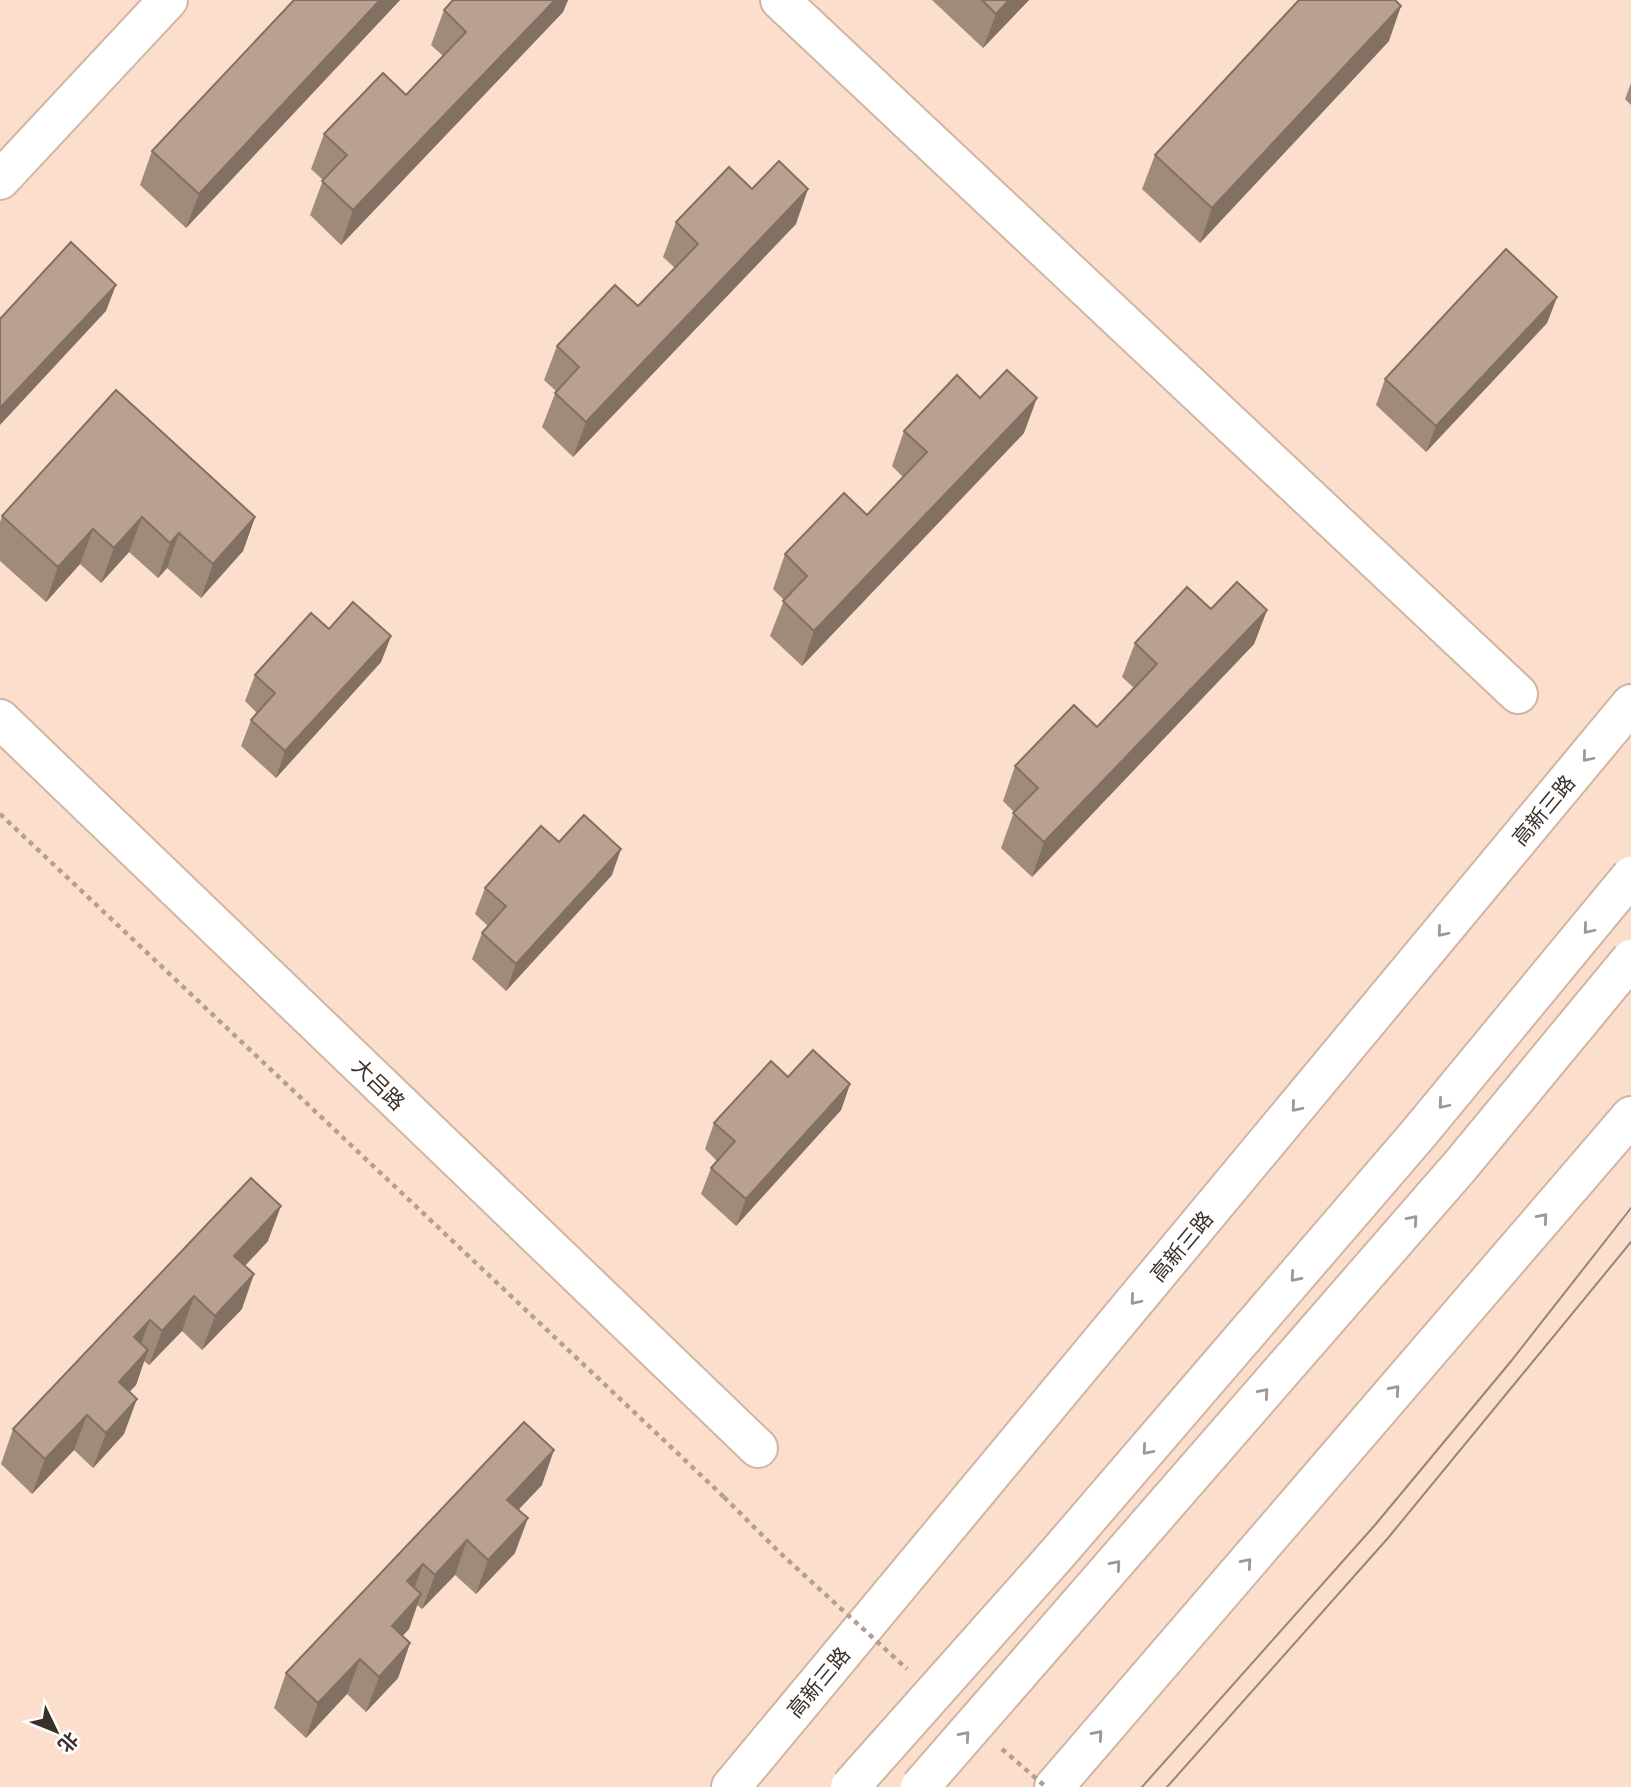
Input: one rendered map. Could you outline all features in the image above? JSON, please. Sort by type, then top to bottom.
[{"type":"main road","points":[[0,180],[168,0]]},
{"type":"main road","points":[[780,0],[1518,694]]},
{"type":"main road","name":"高新三路","points":[[731,1787],[1631,704]]},
{"type":"main road","name":"大吕路","points":[[0,719],[758,1448]]},
{"type":"main road","points":[[850,1787],[1058,1553],[1410,1143],[1631,876]]},
{"type":"main road","points":[[920,1787],[1461,1165],[1631,959]]},
{"type":"main road","points":[[1054,1787],[1631,1116]]},
{"type":"path","points":[[0,814],[724,1497],[779,1552],[914,1676]]},
{"type":"path","points":[[996,1744],[1046,1787]]},
{"type":"building","points":[[294,0],[380,0],[199,194],[152,151]]},
{"type":"building","points":[[453,0],[555,0],[353,210],[322,181],[347,155],[324,134],[383,73],[406,95],[466,32],[444,10]]},
{"type":"building","points":[[982,0],[1009,0],[996,14]]},
{"type":"building","points":[[1299,0],[1395,0],[1401,6],[1212,208],[1155,155]]},
{"type":"building","points":[[779,161],[808,189],[586,422],[555,393],[579,367],[557,346],[615,285],[638,306],[698,244],[676,222],[729,167],[752,189]]},
{"type":"building","points":[[71,242],[116,285],[0,408],[0,319]]},
{"type":"building","points":[[1506,249],[1557,297],[1436,426],[1385,379]]},
{"type":"building","points":[[1007,370],[1037,398],[814,631],[783,601],[807,576],[785,554],[844,493],[867,515],[927,452],[904,431],[957,375],[980,398]]},
{"type":"building","points":[[116,390],[255,517],[213,564],[179,533],[170,543],[142,517],[114,548],[93,529],[58,567],[2,516]]},
{"type":"building","points":[[1237,582],[1267,610],[1044,842],[1013,813],[1038,788],[1015,766],[1074,705],[1097,727],[1157,664],[1135,643],[1187,587],[1211,609]]},
{"type":"building","points":[[353,602],[391,636],[285,751],[251,720],[275,693],[255,675],[311,613],[329,629]]},
{"type":"building","points":[[584,815],[621,849],[516,964],[482,933],[506,906],[485,888],[541,826],[559,842]]},
{"type":"building","points":[[813,1050],[850,1084],[746,1199],[711,1168],[735,1141],[714,1123],[771,1061],[788,1077]]},
{"type":"building","points":[[251,1178],[281,1206],[234,1256],[254,1274],[215,1316],[194,1296],[162,1331],[150,1320],[134,1337],[148,1350],[119,1382],[137,1399],[106,1433],[87,1415],[45,1459],[13,1429]]},
{"type":"building","points":[[524,1422],[554,1450],[507,1500],[528,1518],[488,1560],[467,1540],[435,1575],[423,1564],[407,1581],[421,1594],[392,1626],[410,1643],[379,1677],[360,1659],[318,1703],[286,1673]]},
{"type":"tram line","points":[[1142,1787],[1375,1525],[1512,1360],[1631,1208]]},
{"type":"tram line","points":[[1167,1787],[1388,1538],[1631,1242]]}]
